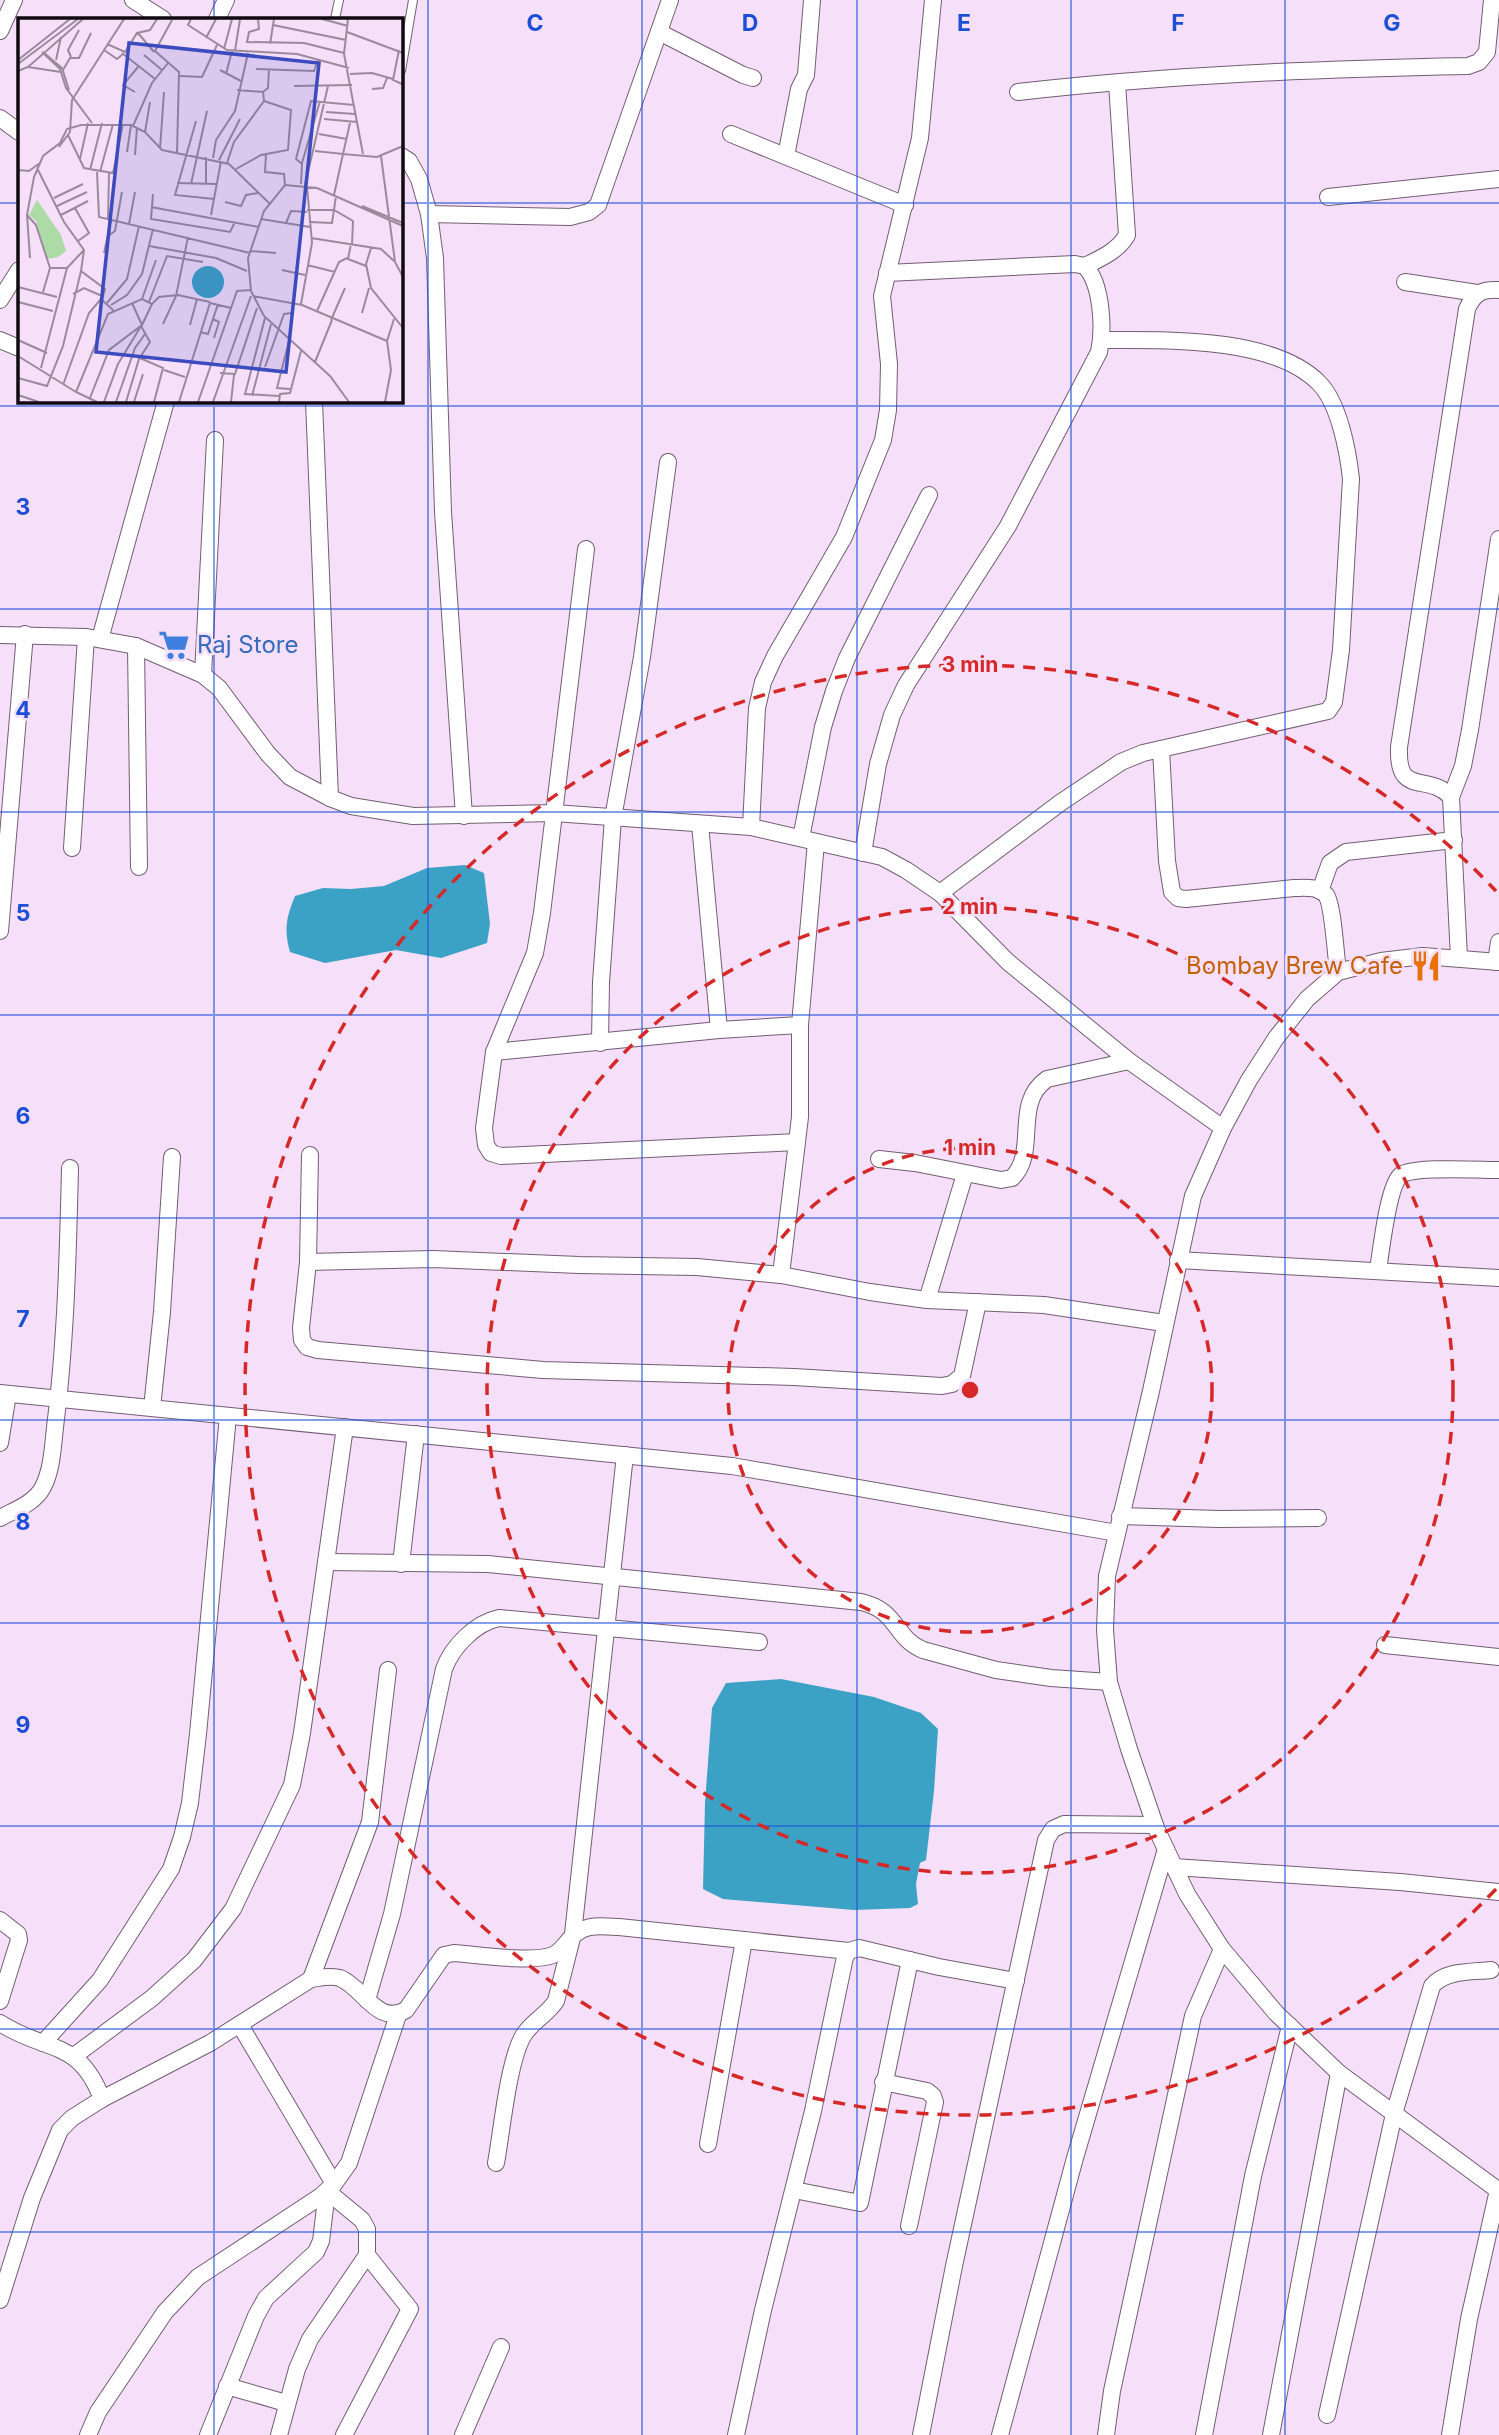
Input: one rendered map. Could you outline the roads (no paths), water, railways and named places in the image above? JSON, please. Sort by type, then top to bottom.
[{"type":"street","points":[[0,31],[14,0]]},
{"type":"street","points":[[133,0],[161,18]]},
{"type":"street","points":[[217,18],[226,0]]},
{"type":"street","points":[[429,214],[570,217],[589,212],[598,205],[670,0]]},
{"type":"street","points":[[786,156],[799,89],[806,75],[812,0]]},
{"type":"street","points":[[751,827],[757,708],[763,682],[775,656],[844,537],[883,440],[888,410],[889,365],[882,296],[920,138],[933,0]]},
{"type":"street","points":[[1018,92],[1362,68],[1468,66],[1479,62],[1487,52],[1492,0]]},
{"type":"street","points":[[659,33],[753,78]]},
{"type":"street","points":[[1085,266],[1123,244],[1127,236],[1117,83]]},
{"type":"street","points":[[0,118],[18,131]]},
{"type":"street","points":[[731,134],[905,205]]},
{"type":"street","points":[[402,157],[409,161],[419,179],[429,214],[435,258],[443,512],[464,816]]},
{"type":"street","points":[[1328,197],[1499,178]]},
{"type":"street","points":[[863,853],[878,764],[892,715],[906,685],[1008,526],[1099,352],[1102,340],[1095,283],[1091,272],[1085,266],[1075,264],[887,273]]},
{"type":"street","points":[[0,300],[18,272]]},
{"type":"street","points":[[1405,282],[1477,293],[1487,289],[1499,290]]},
{"type":"street","points":[[1451,797],[1443,788],[1413,782],[1404,776],[1398,765],[1467,309],[1477,293]]},
{"type":"street","points":[[0,340],[18,348]]},
{"type":"street","points":[[940,893],[1121,761],[1161,749],[1328,712],[1334,702],[1341,650],[1351,479],[1349,456],[1333,404],[1320,384],[1287,362],[1223,344],[1102,340]]},
{"type":"street","points":[[72,848],[93,638],[166,402]]},
{"type":"street","points":[[314,402],[330,798]]},
{"type":"street","points":[[203,675],[215,440]]},
{"type":"street","points":[[600,1043],[601,982],[613,818],[642,657],[668,462]]},
{"type":"street","points":[[781,1275],[800,1117],[800,1025],[809,840],[824,726],[847,659],[929,495]]},
{"type":"street","points":[[1459,958],[1451,797],[1463,766],[1470,730],[1499,539]]},
{"type":"street","points":[[586,549],[535,953],[494,1052],[484,1128],[486,1145],[491,1153],[501,1156],[797,1142]]},
{"type":"street","points":[[0,931],[25,634]]},
{"type":"street","points":[[0,635],[93,638],[136,646],[203,675],[219,688],[268,754],[290,777],[351,806],[413,816],[554,813],[751,827],[882,857],[940,893],[1008,962],[1129,1061],[1223,1128]]},
{"type":"street","points":[[136,646],[139,867]]},
{"type":"street","points":[[1161,749],[1167,860],[1172,892],[1178,898],[1186,899],[1294,888],[1320,891],[1327,896],[1330,907],[1338,972]]},
{"type":"street","points":[[700,824],[719,1030]]},
{"type":"street","points":[[1320,891],[1329,863],[1346,852],[1454,840]]},
{"type":"street","points":[[1450,2435],[1469,2319],[1499,2191],[1339,2073],[1290,2026],[1222,1949],[1187,1894],[1155,1825],[1109,1682],[1105,1630],[1107,1576],[1193,1196],[1223,1128],[1249,1080],[1276,1038],[1307,999],[1338,972],[1423,956],[1497,962],[1499,942]]},
{"type":"street","points":[[494,1052],[719,1030],[800,1025]]},
{"type":"street","points":[[879,1159],[915,1163],[1001,1180],[1012,1178],[1022,1163],[1030,1097],[1037,1087],[1047,1079],[1129,1061]]},
{"type":"street","points":[[310,1155],[307,1262],[300,1328],[302,1340],[307,1347],[334,1352],[543,1370],[794,1377],[942,1386],[952,1384],[962,1376],[978,1302]]},
{"type":"street","points":[[152,1408],[162,1312],[172,1157]]},
{"type":"street","points":[[0,1518],[35,1499],[43,1488],[52,1449],[66,1291],[70,1168]]},
{"type":"street","points":[[1378,1270],[1391,1197],[1395,1182],[1402,1175],[1416,1170],[1499,1170]]},
{"type":"street","points":[[927,1300],[965,1174]]},
{"type":"street","points":[[307,1262],[433,1259],[697,1267],[781,1275],[927,1300],[1044,1305],[1164,1323]]},
{"type":"street","points":[[1178,1260],[1499,1278]]},
{"type":"street","points":[[0,1443],[4,1393],[732,1466],[1116,1533]]},
{"type":"street","points":[[43,2043],[100,1980],[171,1869],[182,1837],[190,1803],[198,1734],[228,1416]]},
{"type":"street","points":[[74,2056],[152,1998],[194,1960],[233,1909],[292,1785],[302,1733],[345,1427]]},
{"type":"street","points":[[401,1564],[416,1434]]},
{"type":"street","points":[[496,2163],[516,2052],[523,2034],[550,2010],[556,2001],[573,1934],[625,1455]]},
{"type":"street","points":[[1120,1516],[1318,1518]]},
{"type":"street","points":[[326,1562],[488,1564],[861,1602],[876,1605],[884,1611],[913,1646],[923,1650],[996,1670],[1051,1678],[1109,1682]]},
{"type":"street","points":[[367,2000],[392,1914],[448,1658],[477,1627],[499,1618],[760,1642]]},
{"type":"street","points":[[1385,1645],[1499,1657]]},
{"type":"street","points":[[311,1979],[370,1822],[388,1670]]},
{"type":"street","points":[[921,2435],[926,2421],[954,2266],[1046,1840],[1053,1829],[1064,1824],[1155,1825]]},
{"type":"street","points":[[1000,2435],[1075,2158],[1166,1849]]},
{"type":"street","points":[[1174,1867],[1400,1882],[1499,1892]]},
{"type":"street","points":[[0,1920],[18,1934],[19,1940],[1,1994]]},
{"type":"street","points":[[0,2300],[32,2198],[60,2130],[72,2118],[102,2099],[211,2043],[311,1979],[340,1978],[387,2015],[398,2015],[406,2010],[444,1955],[454,1953],[546,1957],[556,1954],[573,1934],[591,1926],[849,1951],[859,1948],[1016,1981]]},
{"type":"street","points":[[708,2144],[744,1940]]},
{"type":"street","points":[[1106,2435],[1115,2377],[1193,2016],[1222,1949]]},
{"type":"street","points":[[736,2435],[763,2310],[813,2111],[845,1957],[849,1951]]},
{"type":"street","points":[[794,2190],[860,2203],[910,1960]]},
{"type":"street","points":[[1327,2415],[1394,2113],[1432,1986],[1438,1979],[1450,1975],[1491,1970]]},
{"type":"street","points":[[88,2435],[98,2412],[165,2312],[198,2277],[331,2188],[349,2163],[398,2015]]},
{"type":"street","points":[[0,2023],[74,2056],[94,2079],[102,2099]]},
{"type":"street","points":[[240,2025],[331,2188],[368,2229],[367,2255],[310,2339],[297,2369],[279,2435]]},
{"type":"street","points":[[1204,2435],[1253,2176],[1290,2026]]},
{"type":"street","points":[[1271,2435],[1339,2073]]},
{"type":"street","points":[[883,2082],[927,2091],[935,2102],[909,2226]]},
{"type":"street","points":[[208,2435],[256,2316],[266,2298],[316,2252],[321,2241],[331,2188]]},
{"type":"street","points":[[344,2435],[410,2309],[367,2255]]},
{"type":"street","points":[[463,2435],[500,2347]]},
{"type":"street","points":[[227,2386],[286,2403]]},
{"type":"lane","points":[[335,18],[339,0]]},
{"type":"lane","points":[[402,65],[413,0]]},
{"type":"water","points":[[465,865],[484,873],[490,924],[487,943],[441,958],[396,950],[325,963],[290,952],[287,924],[295,896],[323,888],[384,886],[427,868]]},
{"type":"water","points":[[781,1679],[874,1697],[921,1713],[938,1729],[926,1860],[920,1863],[916,1884],[918,1904],[910,1908],[854,1910],[723,1899],[703,1889],[705,1803],[712,1708],[726,1683]]},
{"type":"place","name":"Raj Store","points":[[174,645]]},
{"type":"place","name":"Bombay Brew Cafe","points":[[1426,966]]}]
